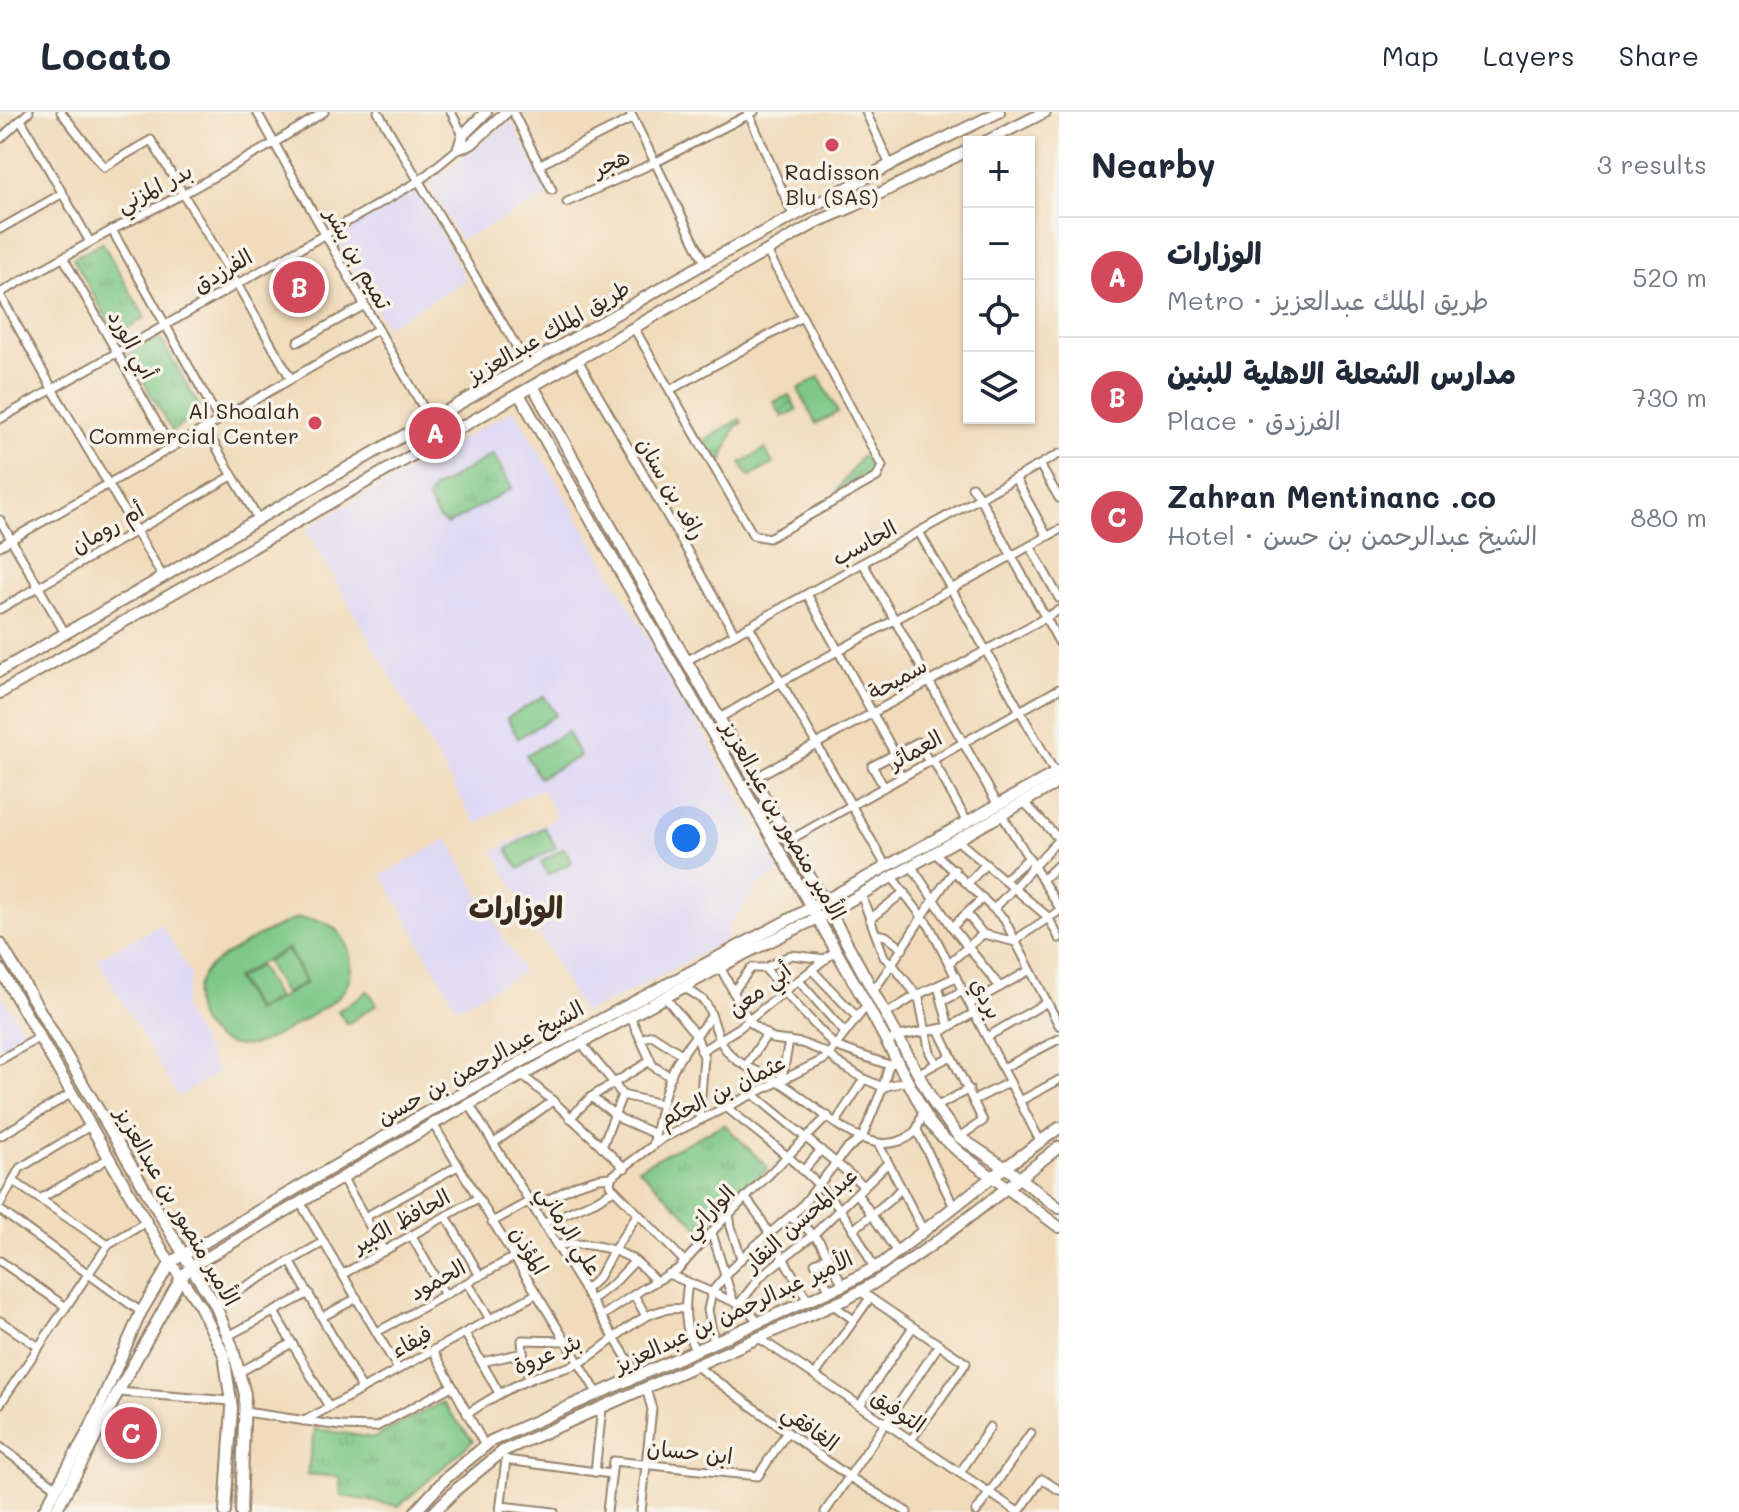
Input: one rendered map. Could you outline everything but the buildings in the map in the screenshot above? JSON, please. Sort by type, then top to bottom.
[{"type":"street","points":[[0,139],[29,112]]},
{"type":"street","points":[[61,112],[104,167],[151,140],[291,379]]},
{"type":"street","name":"تميم بن بشر","points":[[257,112],[431,421]]},
{"type":"street","name":"بدر المزني","points":[[0,294],[274,143],[324,112]]},
{"type":"street","points":[[378,112],[528,366]]},
{"type":"street","points":[[451,112],[463,135]]},
{"type":"street","points":[[459,148],[463,135],[486,112]]},
{"type":"street","name":"الفرزدق","points":[[0,419],[419,181],[459,148],[471,144],[506,112]]},
{"type":"street","points":[[513,112],[552,190]]},
{"type":"street","points":[[866,112],[890,165]]},
{"type":"street","name":"طريق الملك عبدالعزيز","points":[[0,671],[705,263],[890,165],[999,112]]},
{"type":"street","points":[[997,136],[1045,112]]},
{"type":"street","points":[[751,113],[793,215]]},
{"type":"street","name":"هجر","points":[[567,202],[656,162],[751,113]]},
{"type":"street","points":[[539,165],[632,115],[705,263]]},
{"type":"street","points":[[21,120],[90,242]]},
{"type":"street","name":"طريق الملك عبدالعزيز","points":[[0,693],[819,221],[963,153]]},
{"type":"street","points":[[0,229],[63,193]]},
{"type":"street","points":[[112,230],[219,420]]},
{"type":"street","points":[[634,328],[753,535],[769,538],[877,477],[882,466],[767,251]]},
{"type":"street","name":"أبي الورد","points":[[63,257],[171,448]]},
{"type":"street","points":[[0,294],[163,577]]},
{"type":"street","points":[[298,342],[365,305]]},
{"type":"street","points":[[670,390],[802,317]]},
{"type":"street","points":[[0,546],[378,329]]},
{"type":"street","name":"رافد بن سنان","points":[[578,360],[735,634]]},
{"type":"street","name":"الأمير منصور بن عبدالعزيز","points":[[533,386],[718,719],[830,912],[936,1107],[959,1137],[1059,1208]]},
{"type":"street","name":"الأمير منصور بن عبدالعزيز","points":[[519,394],[867,1005],[887,1042],[893,1063],[908,1081],[923,1110],[939,1134],[1059,1227]]},
{"type":"street","points":[[536,424],[549,416]]},
{"type":"street","points":[[205,428],[258,519]]},
{"type":"street","name":"الحاسب","points":[[686,661],[1059,454]]},
{"type":"street","points":[[1040,465],[1059,498]]},
{"type":"street","name":"أم رومان","points":[[0,609],[232,476]]},
{"type":"street","points":[[1015,478],[1047,536]]},
{"type":"street","points":[[972,487],[1058,639]]},
{"type":"street","points":[[0,520],[65,633]]},
{"type":"street","points":[[919,532],[1057,780]]},
{"type":"street","points":[[718,719],[1047,536],[1058,533]]},
{"type":"street","points":[[1030,546],[1059,598]]},
{"type":"street","points":[[863,563],[1000,810],[1059,909],[1018,939],[983,934],[967,914]]},
{"type":"street","points":[[807,594],[873,712],[902,777]]},
{"type":"street","name":"سميحة","points":[[753,779],[1059,610]]},
{"type":"street","name":"بردي","points":[[749,626],[889,872],[930,927],[1040,1141]]},
{"type":"street","name":"العمائر","points":[[788,841],[1059,689]]},
{"type":"street","points":[[884,787],[872,766],[918,742],[967,822]]},
{"type":"street","name":"الشيخ عبدالرحمن بن حسن","points":[[55,1512],[181,1278],[191,1267],[469,1104],[744,954],[830,912],[967,822],[1024,802],[1057,780]]},
{"type":"street","name":"الشيخ عبدالرحمن بن حسن","points":[[171,1262],[427,1112],[822,900],[889,872],[912,867],[1000,810],[1057,780]]},
{"type":"street","points":[[1004,880],[1059,839],[1024,802]]},
{"type":"street","points":[[957,840],[1048,917],[1059,938]]},
{"type":"street","points":[[935,853],[1004,919],[1018,939],[1030,970],[1058,1020]]},
{"type":"street","points":[[994,909],[1014,888],[1031,862]]},
{"type":"street","points":[[968,883],[986,864]]},
{"type":"street","points":[[912,867],[952,927],[1000,987]]},
{"type":"street","points":[[1042,880],[1058,868]]},
{"type":"street","points":[[873,991],[893,965],[933,898],[955,870]]},
{"type":"street","points":[[870,919],[904,892]]},
{"type":"street","points":[[861,894],[884,957],[917,995],[930,1053],[936,1063]]},
{"type":"street","points":[[952,927],[983,898]]},
{"type":"street","points":[[876,934],[886,936],[903,949]]},
{"type":"street","points":[[949,963],[983,934]]},
{"type":"street","name":"الأمير منصور بن عبدالعزيز","points":[[0,943],[215,1304],[245,1394],[241,1512]]},
{"type":"street","name":"أبي معن","points":[[701,1051],[749,1021],[835,951]]},
{"type":"street","points":[[744,954],[751,968]]},
{"type":"street","points":[[751,968],[765,968],[791,955],[826,959]]},
{"type":"street","points":[[720,967],[749,1021],[773,1039],[802,1043],[829,1054],[864,1079],[883,1087],[908,1081]]},
{"type":"street","points":[[733,992],[751,968]]},
{"type":"street","points":[[714,1343],[708,1310],[712,1292],[741,1258],[801,1207],[847,1149],[862,1138],[893,1063],[835,1046],[765,968]]},
{"type":"street","name":"الأمير منصور بن عبدالعزيز","points":[[0,969],[146,1222],[200,1306],[224,1355],[231,1401],[225,1512]]},
{"type":"street","points":[[812,970],[857,1017]]},
{"type":"street","points":[[970,1004],[1030,970]]},
{"type":"street","points":[[886,1014],[956,977]]},
{"type":"street","points":[[799,981],[845,1033]]},
{"type":"street","points":[[938,986],[949,1027]]},
{"type":"street","points":[[683,987],[705,1002],[719,1040],[729,1054],[780,1082],[845,1130],[889,1145],[917,1130],[923,1110]]},
{"type":"street","points":[[943,1001],[963,991]]},
{"type":"street","points":[[665,997],[696,1035],[704,1057],[699,1120]]},
{"type":"street","points":[[987,1037],[1047,1002]]},
{"type":"street","name":"عثمان بن الحكم","points":[[492,1222],[576,1185],[611,1177],[663,1138],[825,1059],[867,1005]]},
{"type":"street","points":[[959,1137],[983,1121],[940,1033],[974,1013]]},
{"type":"street","points":[[630,1016],[653,1066],[671,1077]]},
{"type":"street","points":[[653,1146],[661,1104],[671,1077],[696,1035],[711,1017]]},
{"type":"street","points":[[887,1042],[899,1036],[949,1027]]},
{"type":"street","points":[[746,1066],[767,1034]]},
{"type":"street","points":[[641,1039],[652,1035],[683,1055]]},
{"type":"street","points":[[0,1060],[40,1037]]},
{"type":"street","points":[[1003,1068],[1059,1039]]},
{"type":"street","points":[[780,1082],[789,1041]]},
{"type":"street","points":[[581,1043],[622,1095],[661,1104]]},
{"type":"street","points":[[919,1073],[951,1056]]},
{"type":"street","points":[[570,1118],[591,1097],[650,1061]]},
{"type":"street","points":[[522,1075],[625,1168]]},
{"type":"street","points":[[836,1122],[864,1079]]},
{"type":"street","points":[[1020,1101],[1059,1080]]},
{"type":"street","points":[[974,1100],[1010,1082]]},
{"type":"street","points":[[936,1107],[969,1089]]},
{"type":"street","points":[[0,1136],[72,1093]]},
{"type":"street","points":[[753,1094],[864,1186]]},
{"type":"street","points":[[602,1147],[622,1095]]},
{"type":"street","points":[[591,1097],[614,1114],[655,1134]]},
{"type":"street","points":[[494,1143],[553,1101]]},
{"type":"street","name":"علي الرماني","points":[[469,1104],[638,1376]]},
{"type":"street","points":[[726,1107],[818,1184],[839,1209],[874,1268]]},
{"type":"street","name":"الواراني","points":[[602,1316],[678,1269],[745,1197],[828,1116]]},
{"type":"street","name":"المؤذن","points":[[433,1124],[598,1394]]},
{"type":"street","points":[[90,1126],[20,1168],[0,1207],[141,1312]]},
{"type":"street","name":"الأمير عبدالرحمن بن عبدالعزيز","points":[[415,1512],[446,1478],[491,1441],[808,1301],[874,1268],[1059,1128]]},
{"type":"street","points":[[917,1130],[954,1207]]},
{"type":"street","points":[[878,1143],[924,1232]]},
{"type":"street","points":[[369,1146],[376,1157]]},
{"type":"street","name":"الأمير عبدالرحمن بن عبدالعزيز","points":[[434,1512],[458,1488],[506,1455],[558,1427],[879,1282],[1059,1147]]},
{"type":"street","points":[[803,1171],[821,1150]]},
{"type":"street","points":[[40,1199],[109,1158]]},
{"type":"street","name":"عبدالمحسن النقار","points":[[736,1302],[761,1276],[813,1235],[888,1163]]},
{"type":"street","points":[[365,1217],[458,1166]]},
{"type":"street","points":[[342,1177],[384,1251]]},
{"type":"street","points":[[611,1177],[610,1185],[614,1190],[685,1262]]},
{"type":"street","points":[[13,1181],[108,1245]]},
{"type":"street","points":[[853,1230],[901,1188]]},
{"type":"street","points":[[544,1223],[614,1190]]},
{"type":"street","points":[[857,1193],[897,1252]]},
{"type":"street","points":[[745,1197],[808,1301]]},
{"type":"street","name":"الحافظ الكبير","points":[[343,1274],[478,1198]]},
{"type":"street","points":[[300,1202],[398,1369]]},
{"type":"street","points":[[729,1214],[741,1258]]},
{"type":"street","points":[[586,1289],[598,1278],[637,1215]]},
{"type":"street","points":[[446,1216],[480,1276]]},
{"type":"street","points":[[790,1217],[820,1242],[843,1285]]},
{"type":"street","points":[[0,1403],[108,1245],[146,1222]]},
{"type":"street","points":[[712,1233],[736,1302]]},
{"type":"street","points":[[411,1235],[445,1295]]},
{"type":"street","points":[[215,1304],[324,1242]]},
{"type":"street","points":[[558,1245],[571,1243],[614,1250],[635,1261],[656,1281]]},
{"type":"street","points":[[828,1256],[815,1263],[830,1291]]},
{"type":"street","name":"الحمود","points":[[377,1332],[514,1257]]},
{"type":"street","points":[[0,1261],[66,1307]]},
{"type":"street","points":[[290,1261],[362,1389]]},
{"type":"street","points":[[592,1300],[635,1261]]},
{"type":"street","points":[[43,1512],[90,1428],[141,1312],[171,1262]]},
{"type":"street","points":[[668,1274],[746,1307],[759,1323]]},
{"type":"street","points":[[688,1282],[684,1309],[689,1339],[695,1351]]},
{"type":"street","points":[[468,1283],[490,1319]]},
{"type":"street","points":[[860,1291],[966,1363],[911,1440]]},
{"type":"street","points":[[228,1336],[309,1293]]},
{"type":"street","name":"فيفاء","points":[[304,1421],[536,1294]]},
{"type":"street","points":[[634,1295],[646,1316]]},
{"type":"street","points":[[322,1317],[357,1298]]},
{"type":"street","points":[[815,1375],[870,1298]]},
{"type":"street","points":[[833,1305],[854,1320]]},
{"type":"street","name":"بئر عروة","points":[[467,1414],[499,1393],[529,1379],[579,1363],[656,1311],[684,1309]]},
{"type":"street","points":[[274,1312],[329,1407]]},
{"type":"street","points":[[0,1321],[39,1347]]},
{"type":"street","points":[[860,1405],[913,1327]]},
{"type":"street","points":[[465,1333],[499,1393]]},
{"type":"street","name":"التوفيق","points":[[759,1338],[1019,1512]]},
{"type":"street","points":[[529,1379],[522,1340],[565,1341]]},
{"type":"street","points":[[240,1372],[292,1343]]},
{"type":"street","points":[[825,1512],[939,1345]]},
{"type":"street","points":[[433,1350],[485,1446]]},
{"type":"street","points":[[482,1362],[523,1353]]},
{"type":"street","name":"الغافقي","points":[[696,1366],[894,1509],[907,1512]]},
{"type":"street","points":[[245,1412],[340,1426],[376,1427],[452,1386]]},
{"type":"street","points":[[641,1512],[652,1409],[646,1389]]},
{"type":"street","points":[[118,1392],[231,1401]]},
{"type":"street","points":[[595,1472],[602,1408]]},
{"type":"street","points":[[553,1415],[558,1427]]},
{"type":"street","points":[[960,1473],[990,1427]]},
{"type":"street","name":"ابن حسان","points":[[611,1474],[613,1461],[758,1476],[787,1432]]},
{"type":"street","points":[[976,1512],[1031,1433]]},
{"type":"street","points":[[2,1452],[56,1487]]},
{"type":"street","points":[[554,1512],[501,1509],[506,1455],[611,1474],[607,1512]]},
{"type":"street","points":[[1019,1512],[1042,1479],[1059,1490]]},
{"type":"shaded area","points":[[511,121],[550,196],[460,240],[429,184]]},
{"type":"shaded area","points":[[417,189],[466,280],[386,326],[334,237]]},
{"type":"shaded area","points":[[514,409],[690,709],[781,873],[759,885],[729,926],[725,940],[583,1014],[494,851],[557,817],[542,789],[476,824],[306,529]]},
{"type":"shaded area","points":[[448,839],[523,972],[457,1008],[382,875]]},
{"type":"shaded area","points":[[161,924],[191,975],[182,1009],[218,1072],[178,1097],[97,959]]},
{"type":"shaded area","points":[[0,992],[24,1033],[0,1047]]},
{"type":"green space","points":[[102,242],[145,318],[116,335],[73,258]]},
{"type":"green space","points":[[159,336],[203,413],[172,431],[128,354]]},
{"type":"green space","points":[[819,377],[838,412],[816,424],[798,389]]},
{"type":"green space","points":[[789,395],[797,410],[782,417],[774,402]]},
{"type":"green space","points":[[740,419],[742,423],[735,427],[719,469],[704,444],[705,440]]},
{"type":"green space","points":[[765,449],[773,464],[749,477],[741,463]]},
{"type":"green space","points":[[493,454],[512,488],[447,525],[438,518],[428,500],[432,490]]},
{"type":"green space","points":[[861,457],[866,458],[873,471],[836,492]]},
{"type":"green space","points":[[544,696],[556,715],[518,738],[507,718]]},
{"type":"green space","points":[[567,732],[580,756],[539,778],[526,755]]},
{"type":"green space","points":[[544,827],[556,847],[519,869],[507,849]]},
{"type":"green space","points":[[564,848],[572,862],[548,875],[541,862]]},
{"type":"green space","points":[[299,918],[330,925],[345,942],[351,969],[341,994],[326,1006],[262,1042],[246,1046],[217,1038],[198,1017],[195,1003],[204,973],[234,950]],"holes":[[[288,948],[307,983],[255,1012],[235,978]]]},
{"type":"green space","points":[[287,950],[305,982],[284,994],[266,962]]},
{"type":"green space","points":[[259,966],[277,998],[256,1010],[237,979]]},
{"type":"green space","points":[[368,991],[377,1004],[347,1024],[338,1011]]},
{"type":"green space","points":[[724,1124],[768,1168],[700,1229],[638,1168]]},
{"type":"green space","points":[[442,1402],[473,1441],[399,1506],[341,1496],[340,1477],[307,1474],[315,1429],[374,1438]]},
{"type":"place","name":"Radisson Blu (SAS)","points":[[832,145]]},
{"type":"place","name":"مدارس الشعلة الاهلية للبنين","points":[[299,287]]},
{"type":"place","name":"Al Shoalah Commercial Center","points":[[315,423]]},
{"type":"place","name":"الوزارات","points":[[435,433]]},
{"type":"place","name":"Zahran Mentinanc .co","points":[[131,1433]]},
{"type":"district","name":"الوزارات","points":[[516,906]]}]
